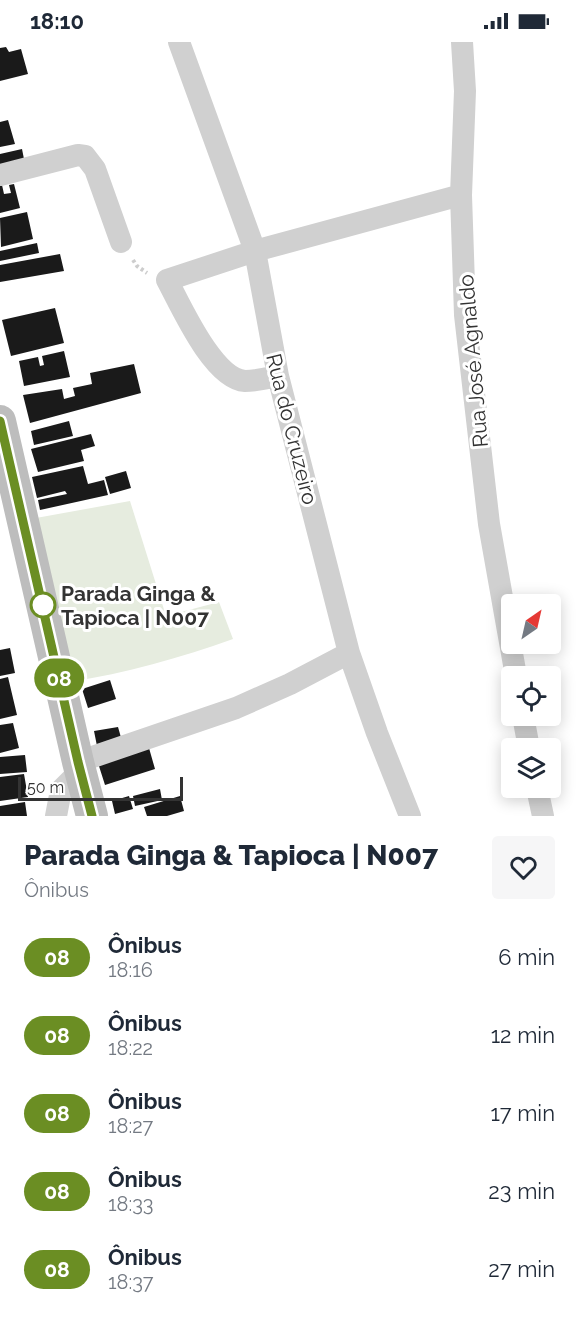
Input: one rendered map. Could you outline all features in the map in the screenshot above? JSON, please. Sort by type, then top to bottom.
[{"type":"street","name":"Rua do Cruzeiro","points":[[179,42],[255,251],[278,376],[349,653],[377,733],[410,816]]},
{"type":"street","name":"Rua José Agnaldo","points":[[462,42],[465,91],[461,195],[465,315],[489,524],[514,666]]},
{"type":"street","points":[[0,175],[78,155],[85,156],[95,170],[121,242]]},
{"type":"street","points":[[278,376],[246,381],[228,374],[197,336],[167,280],[255,251],[461,195]]},
{"type":"street","points":[[0,421],[92,816]]},
{"type":"street","points":[[56,816],[62,790],[79,767],[236,708],[291,684],[349,653]]},
{"type":"street","points":[[539,798],[543,816]]},
{"type":"path","points":[[121,242],[137,266],[152,277],[167,280]]},
{"type":"shaded area","points":[[130,501],[166,616],[219,602],[233,639],[153,664],[70,682],[36,518]]},
{"type":"building","points":[[6,47],[9,52],[21,49],[28,74],[0,81],[0,48]]},
{"type":"building","points":[[8,120],[15,144],[0,147],[0,122]]},
{"type":"building","points":[[22,149],[25,164],[0,170],[0,154]]},
{"type":"building","points":[[14,184],[20,208],[0,213],[0,186],[2,185],[4,194],[11,193],[9,185]]},
{"type":"building","points":[[27,212],[33,239],[1,247],[0,218]]},
{"type":"building","points":[[37,243],[39,253],[0,261],[0,251]]},
{"type":"building","points":[[60,254],[64,271],[0,282],[0,265]]},
{"type":"building","points":[[55,308],[64,343],[11,356],[2,320]]},
{"type":"building","points":[[64,351],[70,377],[24,386],[19,361],[38,357],[40,366],[44,365],[42,356]]},
{"type":"building","points":[[134,364],[141,393],[30,423],[23,395],[62,389],[64,399],[75,396],[73,388],[92,384],[90,373]]},
{"type":"building","points":[[69,421],[73,436],[34,445],[31,431]]},
{"type":"building","points":[[91,434],[95,446],[81,450],[84,461],[38,472],[31,449]]},
{"type":"building","points":[[83,466],[88,484],[104,480],[108,495],[40,510],[38,500],[67,494],[65,491],[37,498],[32,477]]},
{"type":"building","points":[[126,471],[131,488],[110,494],[105,477]]},
{"type":"building","points":[[10,648],[15,673],[0,676],[0,650]]},
{"type":"building","points":[[8,677],[17,715],[0,719],[0,679]]},
{"type":"building","points":[[110,680],[116,699],[88,708],[82,689]]},
{"type":"building","points":[[13,723],[19,748],[0,753],[0,725]]},
{"type":"building","points":[[118,727],[122,741],[97,746],[94,731]]},
{"type":"building","points":[[149,748],[155,769],[105,785],[98,763]]},
{"type":"building","points":[[25,755],[27,772],[0,774],[0,757]]},
{"type":"building","points":[[24,774],[28,797],[0,801],[0,777]]},
{"type":"building","points":[[160,789],[162,800],[135,806],[133,796]]},
{"type":"building","points":[[129,796],[133,809],[115,814],[112,801]]},
{"type":"building","points":[[180,796],[184,811],[167,816],[147,816],[144,807]]},
{"type":"building","points":[[25,802],[27,816],[0,816],[0,806]]},
{"type":"bus line","name":"08","points":[[0,421],[92,816]]},
{"type":"place","name":"Parada Ginga & Tapioca | N007","points":[[43,605]]}]
